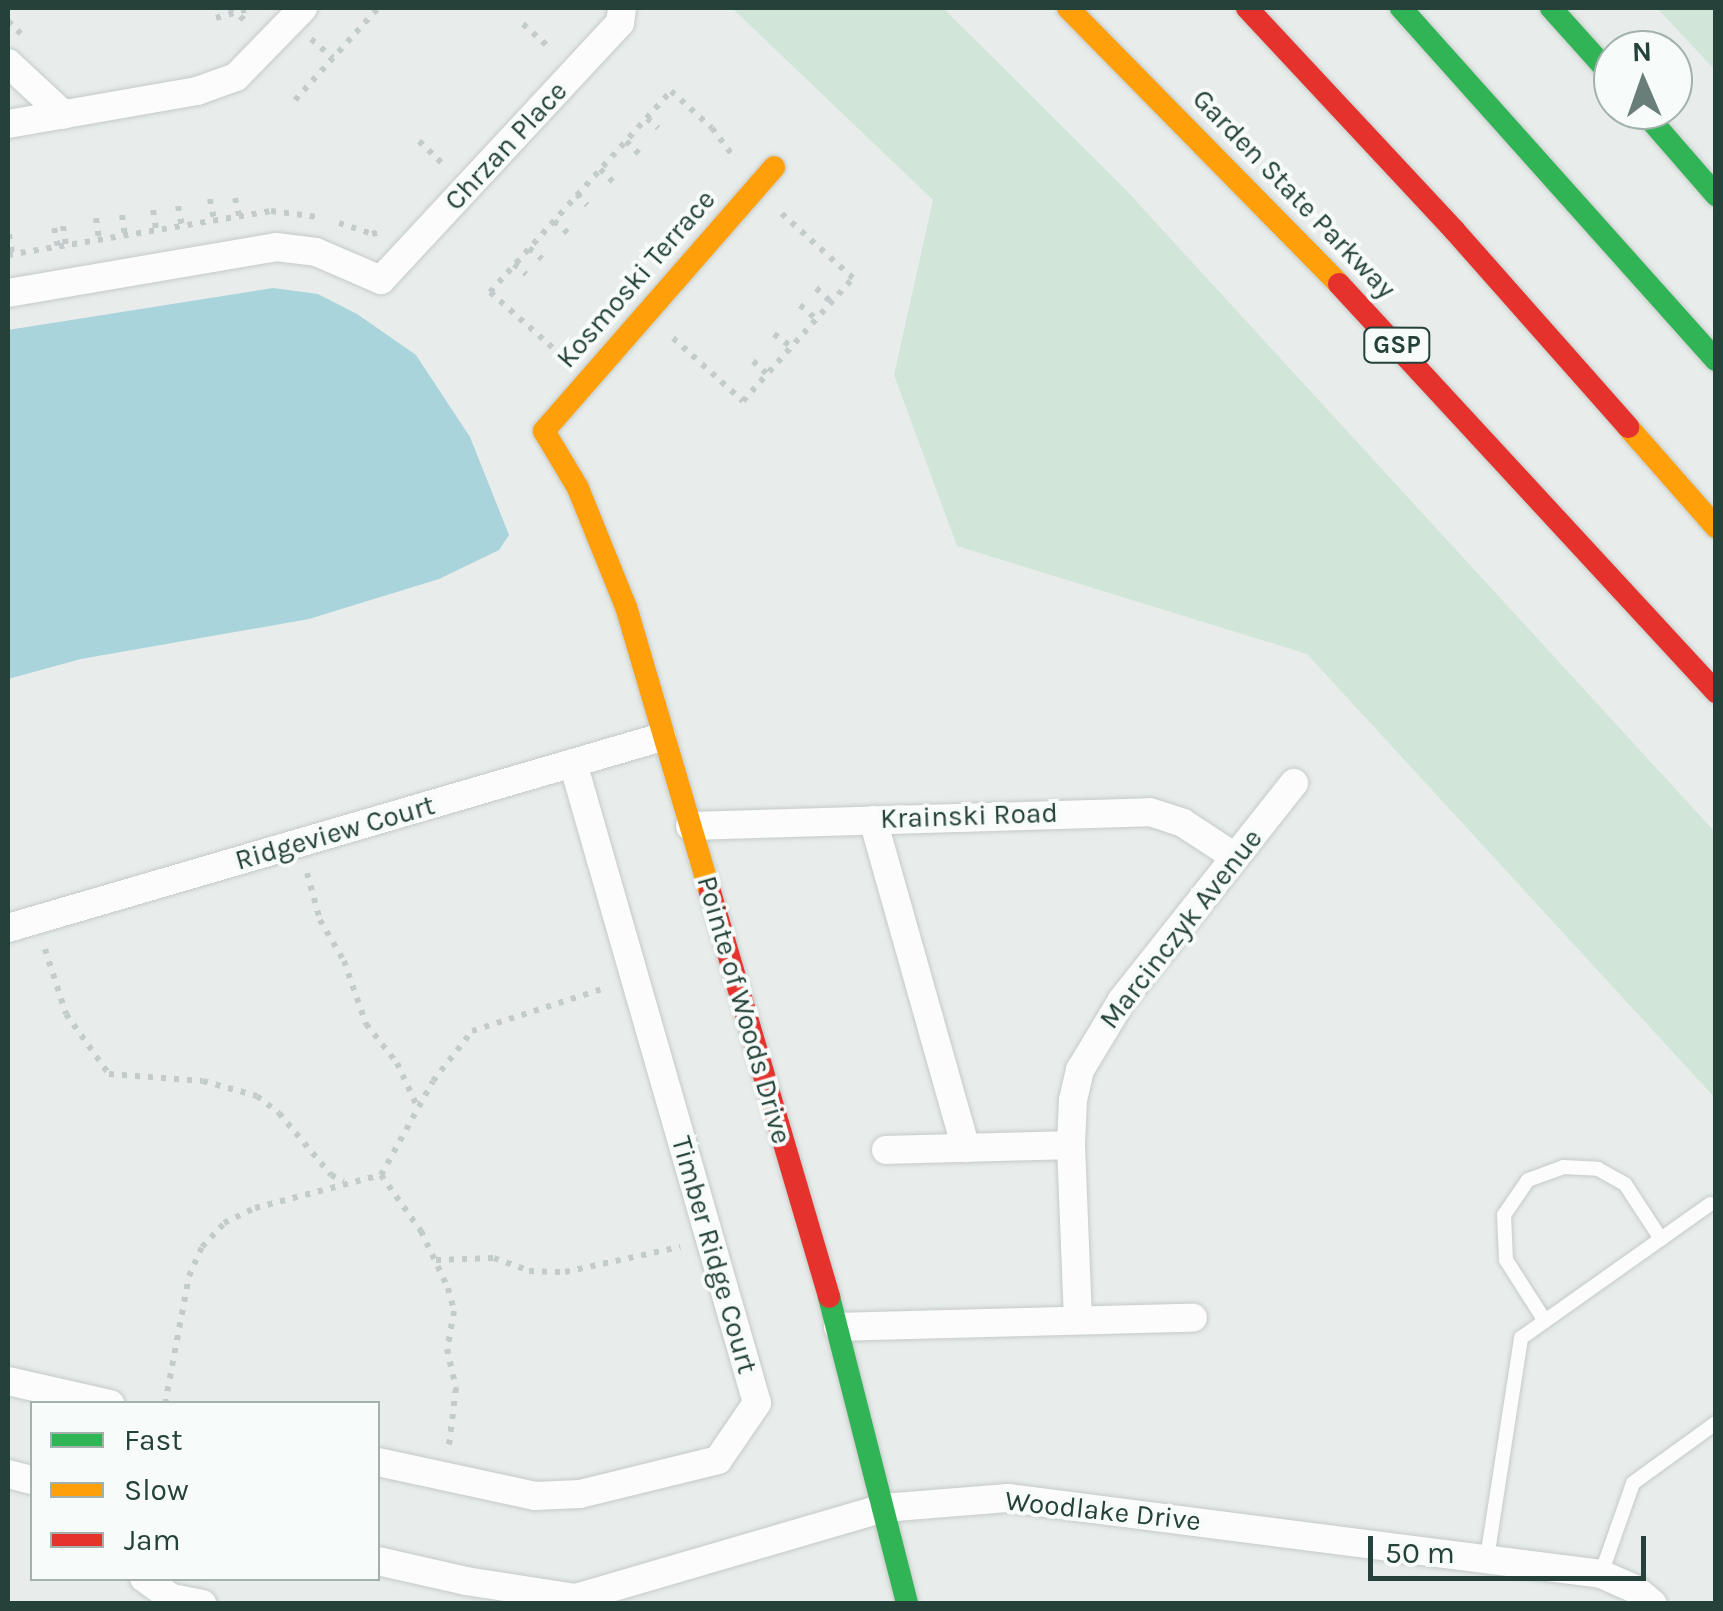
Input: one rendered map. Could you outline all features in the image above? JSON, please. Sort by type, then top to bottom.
[{"type":"main road","name":"Garden State Parkway","points":[[1068,8],[1405,353],[1716,692]]},
{"type":"main road","points":[[1247,8],[1454,230],[1716,527]]},
{"type":"main road","points":[[1401,8],[1716,360]]},
{"type":"main road","points":[[1551,8],[1593,55]]},
{"type":"main road","points":[[1659,130],[1716,195]]},
{"type":"main road","name":"Kosmoski Terrace","points":[[544,431],[774,167]]},
{"type":"main road","name":"Pointe of Woods Drive","points":[[544,431],[578,488],[604,547],[838,1327],[907,1604]]},
{"type":"street","points":[[8,124],[197,91],[236,77],[303,8]]},
{"type":"street","name":"Chrzan Place","points":[[8,293],[276,247],[316,252],[354,265],[381,280],[620,23],[622,8]]},
{"type":"street","points":[[8,64],[64,115]]},
{"type":"street","name":"Ridgeview Court","points":[[8,928],[662,737]]},
{"type":"street","name":"Timber Ridge Court","points":[[380,1462],[550,1496],[624,1486],[718,1460],[757,1403],[573,763]]},
{"type":"street","name":"Marcinczyk Avenue","points":[[1078,1320],[1073,1100],[1093,1044],[1294,783]]},
{"type":"street","name":"Krainski Road","points":[[690,826],[1150,812],[1183,823],[1235,858]]},
{"type":"street","points":[[873,820],[966,1148]]},
{"type":"street","points":[[886,1150],[1071,1144]]},
{"type":"street","points":[[838,1327],[1192,1318]]},
{"type":"street","points":[[8,1381],[97,1401]]},
{"type":"street","name":"Woodlake Drive","points":[[380,1560],[576,1601],[883,1508],[1008,1498],[1601,1574],[1635,1589],[1653,1604]]},
{"type":"street","points":[[148,1581],[172,1598],[202,1604]]},
{"type":"lane","points":[[1544,1321],[1506,1260],[1504,1215],[1528,1180],[1563,1167],[1598,1169],[1625,1184],[1661,1239]]},
{"type":"lane","points":[[1487,1558],[1521,1338],[1710,1204]]},
{"type":"lane","points":[[1601,1574],[1633,1483],[1716,1423]]},
{"type":"path","points":[[216,18],[233,10],[252,8]]},
{"type":"path","points":[[294,100],[378,8]]},
{"type":"path","points":[[233,10],[248,23],[244,32]]},
{"type":"path","points":[[8,21],[36,48]]},
{"type":"path","points":[[523,24],[555,52]]},
{"type":"path","points":[[309,38],[332,62]]},
{"type":"path","points":[[542,67],[566,40]]},
{"type":"path","points":[[567,360],[490,292],[577,194],[670,92],[712,128],[743,166]]},
{"type":"path","points":[[646,118],[658,128]]},
{"type":"path","points":[[419,141],[448,170]]},
{"type":"path","points":[[626,141],[639,154]]},
{"type":"path","points":[[436,183],[462,155]]},
{"type":"path","points":[[600,169],[614,182]]},
{"type":"path","points":[[577,194],[588,204]]},
{"type":"path","points":[[236,198],[239,216]]},
{"type":"path","points":[[210,199],[214,220]]},
{"type":"path","points":[[663,329],[743,400],[854,278],[771,204]]},
{"type":"path","points":[[178,206],[182,226]]},
{"type":"path","points":[[153,210],[156,230]]},
{"type":"path","points":[[9,234],[10,255],[239,216],[295,212],[372,234],[392,229]]},
{"type":"path","points":[[122,215],[125,236]]},
{"type":"path","points":[[96,218],[99,240]]},
{"type":"path","points":[[554,220],[568,233]]},
{"type":"path","points":[[59,227],[62,246]]},
{"type":"path","points":[[529,248],[542,259]]},
{"type":"path","points":[[514,264],[526,274]]},
{"type":"path","points":[[816,288],[832,302]]},
{"type":"path","points":[[800,305],[816,319]]},
{"type":"path","points":[[774,334],[791,347]]},
{"type":"path","points":[[753,362],[767,374]]},
{"type":"path","points":[[298,843],[320,920],[344,960],[366,1024],[397,1063],[417,1106]]},
{"type":"path","points":[[37,919],[66,1014],[109,1074],[203,1081],[257,1096],[279,1113],[322,1166],[344,1181]]},
{"type":"path","points":[[381,1175],[417,1106],[472,1031],[635,978]]},
{"type":"path","points":[[165,1401],[178,1322],[202,1247],[224,1223],[255,1208],[344,1181],[381,1175]]},
{"type":"path","points":[[381,1175],[436,1260],[454,1311],[447,1349],[456,1388],[456,1412],[442,1476]]},
{"type":"path","points":[[436,1260],[494,1258],[529,1270],[564,1272],[616,1264],[710,1238]]},
{"type":"green space","points":[[732,8],[943,8],[1125,189],[1715,832],[1715,1098],[1307,654],[957,546],[894,375],[933,200]]},
{"type":"green space","points":[[1657,8],[1715,8],[1715,70],[1693,46],[1693,30],[1678,30]]},
{"type":"water","points":[[273,288],[318,294],[357,314],[416,355],[470,437],[509,535],[499,550],[439,579],[309,619],[81,659],[8,679],[8,330]]},
{"type":"traffic: fast","points":[[1401,8],[1716,360]]},
{"type":"traffic: fast","points":[[1551,8],[1593,55]]},
{"type":"traffic: fast","points":[[1659,130],[1716,195]]},
{"type":"traffic: fast","points":[[829,1297],[907,1604]]},
{"type":"traffic: slow","points":[[1068,8],[1339,284]]},
{"type":"traffic: slow","points":[[710,892],[626,607],[578,488],[544,431],[774,167]]},
{"type":"traffic: slow","points":[[1628,427],[1716,527]]},
{"type":"traffic: jam","points":[[1247,8],[1454,230],[1628,427]]},
{"type":"traffic: jam","points":[[1339,284],[1716,692]]},
{"type":"traffic: jam","points":[[710,892],[829,1297]]}]
